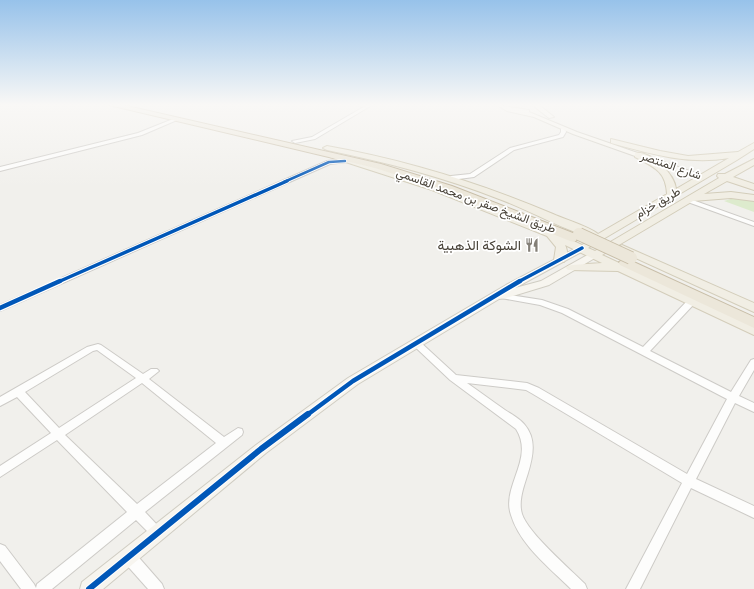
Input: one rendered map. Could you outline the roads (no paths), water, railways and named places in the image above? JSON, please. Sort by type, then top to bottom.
[{"type":"highway","name":"طريق الشيخ صقر بن محمد القاسمي","points":[[247,132],[318,147]]},
{"type":"highway","name":"طريق الشيخ صقر بن محمد القاسمي","points":[[256,132],[318,147],[448,188],[576,236],[628,264],[754,323]]},
{"type":"highway","name":"طريق الشيخ صقر بن محمد القاسمي","points":[[628,264],[754,315]]},
{"type":"main road","points":[[614,141],[670,156],[691,159],[716,158],[743,152]]},
{"type":"main road","name":"طريق خزام","points":[[576,236],[599,238],[672,194],[707,175],[754,144]]},
{"type":"main road","points":[[318,147],[345,161],[434,188],[546,232],[599,238],[754,308]]},
{"type":"main road","points":[[318,147],[398,163],[475,186],[576,236],[595,255],[628,264],[692,301],[754,331]]},
{"type":"main road","points":[[638,155],[666,172],[672,181],[672,194]]},
{"type":"main road","name":"طريق خزام","points":[[595,255],[754,160]]},
{"type":"main road","points":[[754,164],[751,168],[754,173]]},
{"type":"main road","name":"شارع المنتصر","points":[[707,175],[754,194]]},
{"type":"main road","name":"شارع المنتصر","points":[[722,180],[754,187]]},
{"type":"main road","points":[[688,199],[731,195],[754,198]]},
{"type":"main road","points":[[576,236],[624,222]]},
{"type":"main road","points":[[635,231],[630,236],[632,248],[648,260]]},
{"type":"main road","points":[[546,232],[562,248],[563,253],[560,260]]},
{"type":"main road","points":[[572,268],[628,264]]},
{"type":"street","points":[[0,169],[136,132]]},
{"type":"street","points":[[0,169],[144,132]]},
{"type":"street","points":[[318,147],[336,132]]},
{"type":"street","points":[[451,178],[472,176],[512,149],[561,136],[564,132]]},
{"type":"street","name":"شارع المنتصر","points":[[575,132],[638,155],[707,175]]},
{"type":"street","name":"شارع المنتصر","points":[[588,132],[707,175]]},
{"type":"street","points":[[295,141],[318,147],[328,159],[326,164]]},
{"type":"street","points":[[0,308],[326,164],[345,161]]},
{"type":"street","points":[[472,176],[472,181],[475,186]]},
{"type":"street","points":[[688,199],[754,224]]},
{"type":"street","points":[[89,589],[314,409],[353,381],[560,260],[576,236]]},
{"type":"street","points":[[500,296],[538,285],[595,255]]},
{"type":"street","points":[[500,296],[558,307],[754,408]]},
{"type":"street","points":[[644,351],[692,301]]},
{"type":"street","points":[[416,344],[453,378],[520,426],[526,433],[529,444],[515,500],[516,514],[523,530],[580,589]]},
{"type":"street","points":[[0,402],[90,349],[98,347],[142,378],[223,442]]},
{"type":"street","points":[[633,589],[733,397],[754,362]]},
{"type":"street","points":[[0,472],[154,371]]},
{"type":"street","points":[[453,378],[527,387],[536,391],[690,482],[754,512]]},
{"type":"street","points":[[18,392],[58,434],[158,533]]},
{"type":"street","points":[[42,589],[223,442],[238,432]]},
{"type":"street","points":[[0,550],[29,589]]},
{"type":"street","points":[[129,556],[158,589]]},
{"type":"place","name":"الشوكة الذهبية","points":[[532,245]]}]
